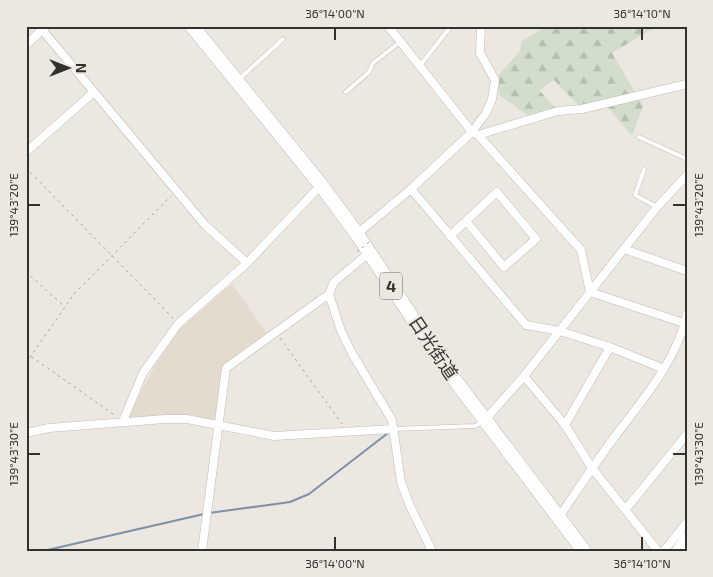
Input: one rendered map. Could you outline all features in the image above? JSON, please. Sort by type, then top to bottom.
[{"type":"highway","name":"日光街道","points":[[192,26],[322,185],[357,234],[365,249],[445,367],[584,551]]},
{"type":"main road","points":[[676,551],[687,537]]},
{"type":"street","points":[[388,26],[419,67],[475,133],[581,250],[590,292]]},
{"type":"street","points":[[357,234],[411,190],[475,133],[492,98],[494,80],[480,53],[481,26]]},
{"type":"street","points":[[26,45],[43,27],[94,92],[205,225],[248,263]]},
{"type":"street","points":[[475,133],[558,111],[582,109],[687,84]]},
{"type":"street","points":[[26,152],[94,92]]},
{"type":"street","points":[[485,420],[524,376],[656,207],[687,175]]},
{"type":"street","points":[[123,421],[143,373],[178,324],[248,263],[322,185]]},
{"type":"street","points":[[411,190],[526,325],[560,330],[610,347],[664,369]]},
{"type":"street","points":[[450,236],[466,221],[497,192],[536,239],[504,268],[466,221]]},
{"type":"street","points":[[202,551],[226,368],[328,294],[334,282],[365,249]]},
{"type":"street","points":[[624,249],[687,272]]},
{"type":"street","points":[[590,292],[686,324]]},
{"type":"street","points":[[328,294],[341,331],[353,355],[392,420],[401,482],[410,506],[432,551]]},
{"type":"street","points":[[559,517],[664,369],[686,324],[687,314]]},
{"type":"street","points":[[564,425],[610,347]]},
{"type":"street","points":[[524,376],[564,425],[592,468],[658,551]]},
{"type":"street","points":[[26,433],[49,428],[123,421],[187,419],[274,436],[393,429]]},
{"type":"street","points":[[626,509],[687,434]]},
{"type":"street","points":[[664,551],[687,522]]},
{"type":"lane","points":[[419,67],[451,26]]},
{"type":"lane","points":[[236,81],[283,39]]},
{"type":"lane","points":[[346,92],[369,72],[373,63],[400,42]]},
{"type":"lane","points":[[639,137],[687,159]]},
{"type":"lane","points":[[644,170],[635,195],[656,207]]},
{"type":"lane","points":[[393,429],[475,426],[485,420]]},
{"type":"path","points":[[26,168],[178,324]]},
{"type":"path","points":[[26,363],[74,294],[177,190]]},
{"type":"path","points":[[26,272],[65,307]]},
{"type":"path","points":[[276,332],[348,433]]},
{"type":"path","points":[[26,353],[123,421]]},
{"type":"shaded area","points":[[232,284],[268,335],[224,369],[217,423],[166,417],[127,418],[157,362],[181,328]]},
{"type":"green space","points":[[546,26],[657,26],[612,53],[643,106],[632,136],[605,104],[582,109],[554,80],[539,90],[558,111],[533,119],[499,95],[497,77],[520,51],[521,42]]},
{"type":"waterway","points":[[209,513],[290,502],[309,494],[388,433]]},
{"type":"waterway","points":[[43,551],[204,514]]}]
